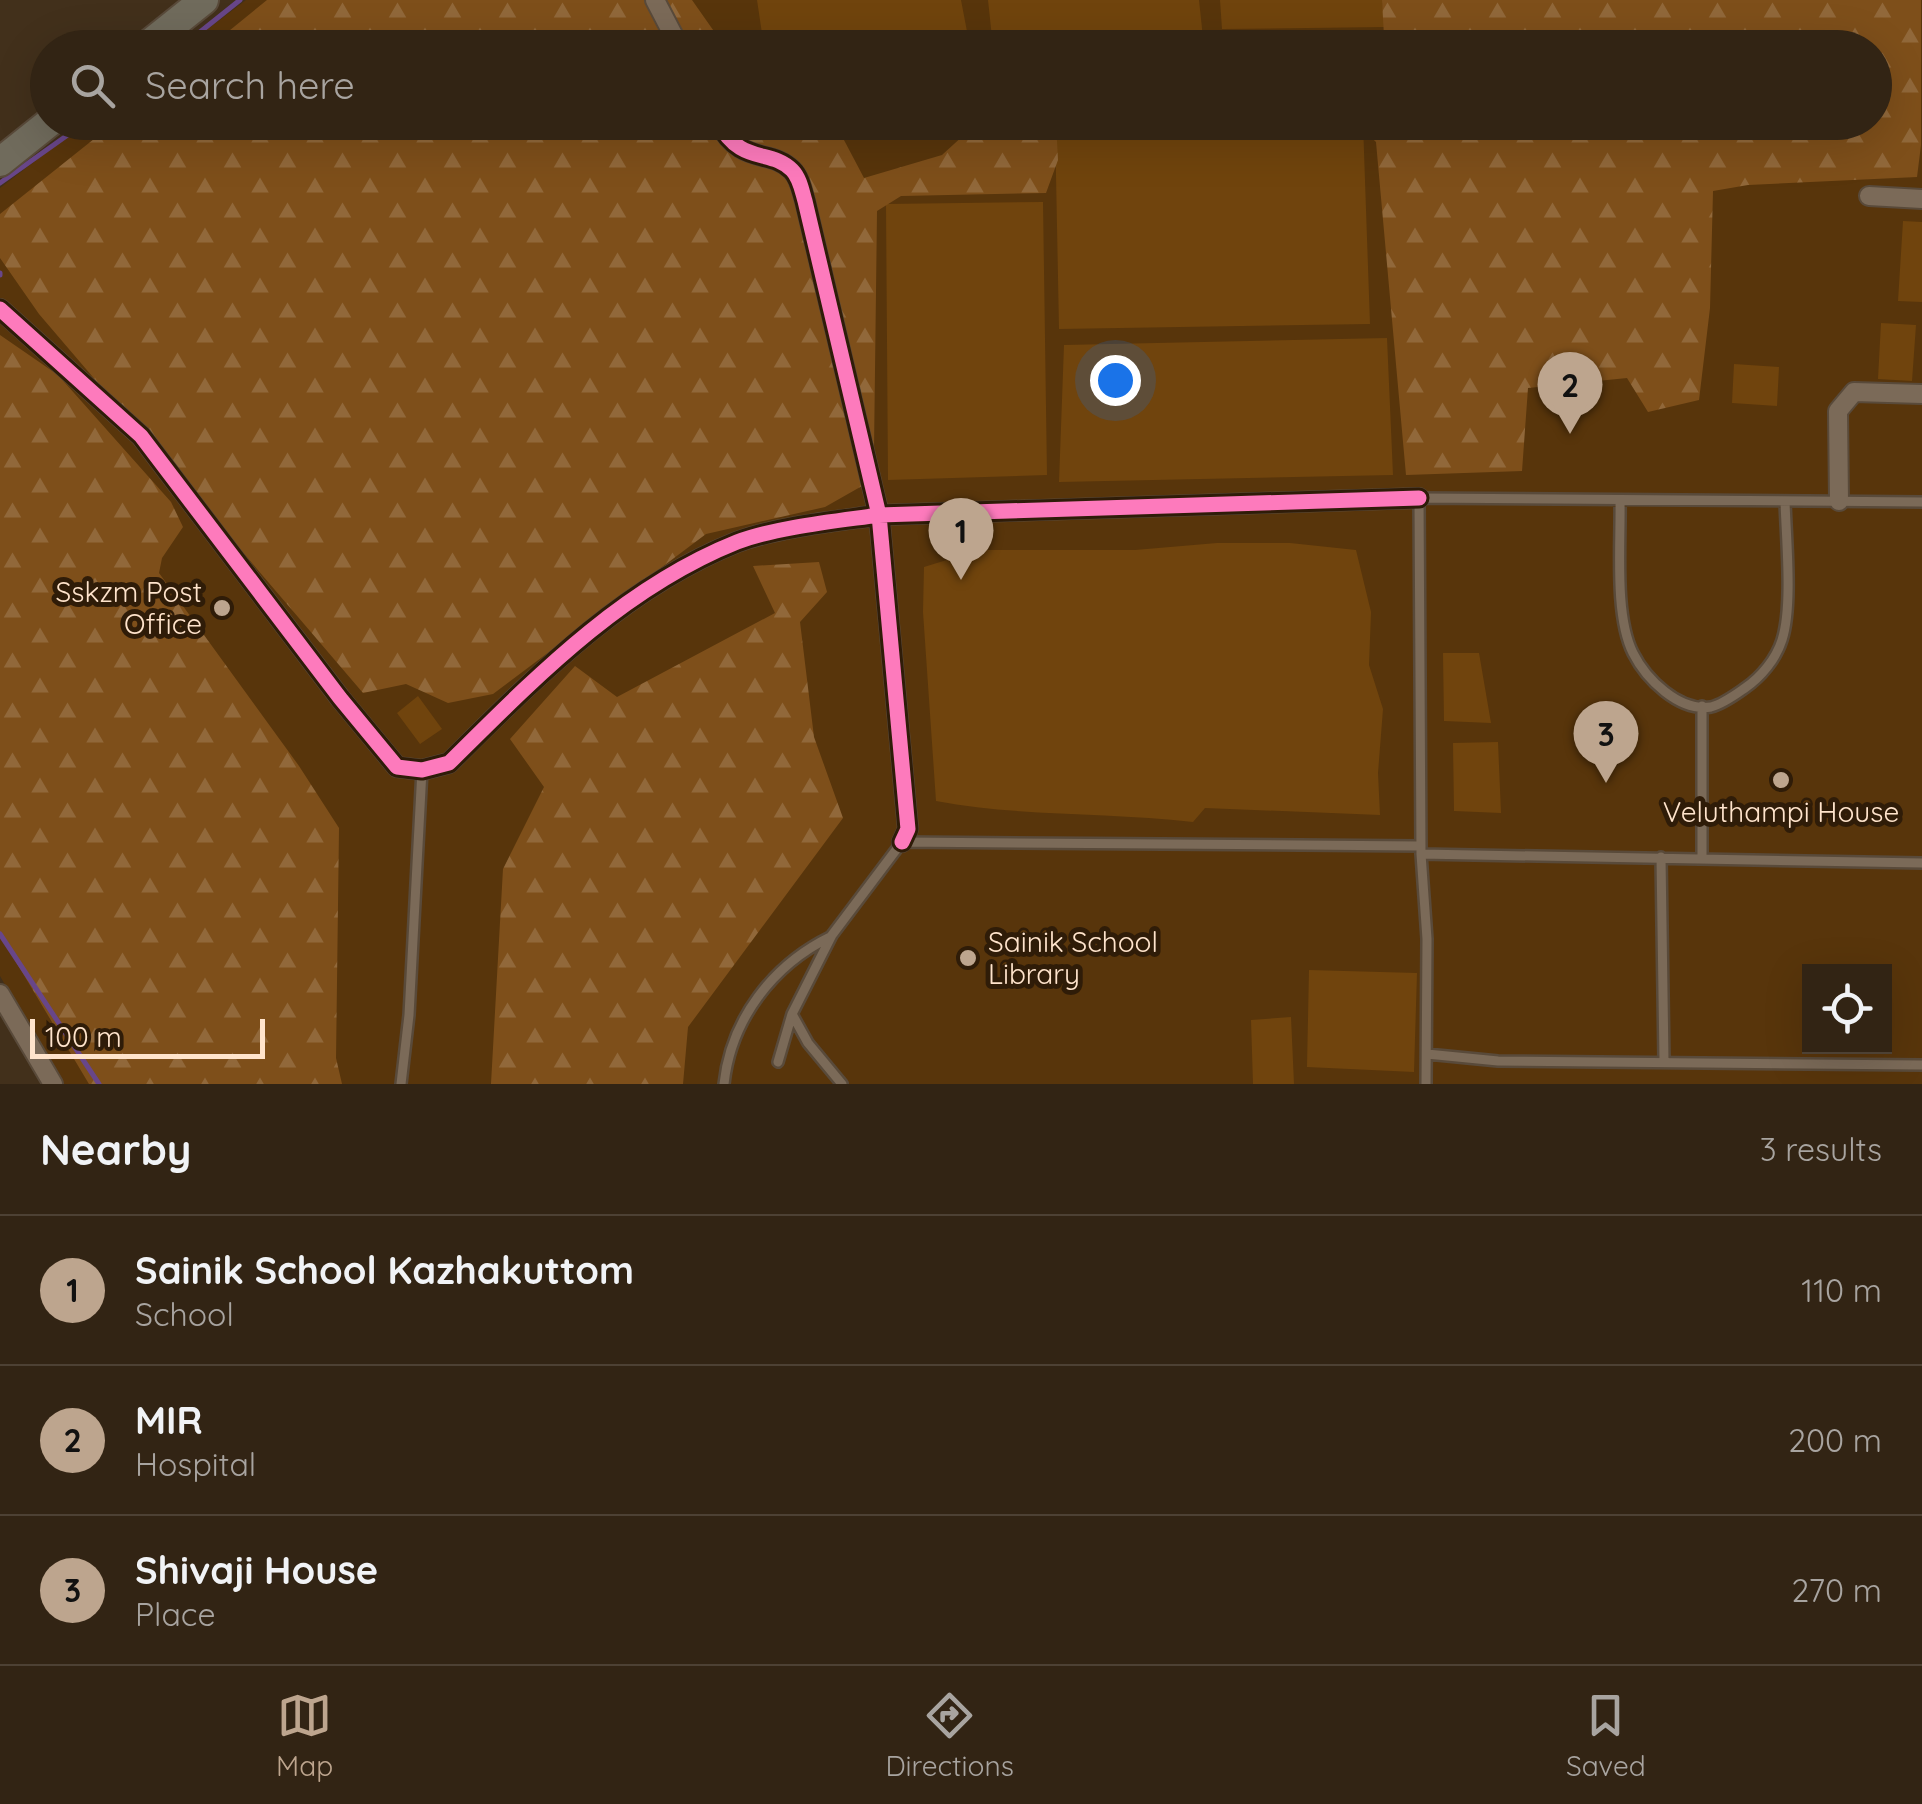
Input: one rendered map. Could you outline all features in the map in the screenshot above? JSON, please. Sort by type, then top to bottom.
[{"type":"main road","points":[[166,30],[204,0]]},
{"type":"main road","points":[[0,162],[30,138]]},
{"type":"street","points":[[655,0],[671,30]]},
{"type":"street","points":[[733,140],[739,148],[791,168],[799,180],[879,515],[908,829],[902,842]]},
{"type":"street","points":[[1868,196],[1922,199]]},
{"type":"street","points":[[0,309],[140,436],[397,767],[422,770],[449,762],[585,633],[704,557],[742,540],[816,523],[879,515],[1418,498]]},
{"type":"street","points":[[1839,501],[1838,411],[1854,392],[1922,394]]},
{"type":"street","points":[[0,994],[54,1084]]},
{"type":"lane","points":[[1426,1084],[1418,498],[1922,502]]},
{"type":"lane","points":[[1620,500],[1622,590],[1632,652],[1649,676],[1668,693],[1688,705],[1711,707],[1753,682],[1771,661],[1782,638],[1786,501]]},
{"type":"lane","points":[[1702,706],[1702,858]]},
{"type":"lane","points":[[401,1084],[409,1015],[422,770]]},
{"type":"lane","points":[[778,1062],[792,1014],[832,935],[902,842],[1922,862]]},
{"type":"lane","points":[[1660,858],[1664,1061]]},
{"type":"lane","points":[[724,1084],[738,1032],[754,1001],[801,951],[832,935]]},
{"type":"lane","points":[[792,1014],[808,1043],[842,1084]]},
{"type":"lane","points":[[1427,1054],[1498,1061],[1922,1065]]},
{"type":"shaded area","points":[[246,0],[1922,0],[1922,1084],[62,1084],[0,976],[0,188],[63,140],[1892,140],[1892,30],[206,30]]},
{"type":"shaded area","points":[[757,0],[961,0],[967,30],[761,30]]},
{"type":"shaded area","points":[[988,0],[1199,0],[1202,30],[991,30]]},
{"type":"shaded area","points":[[1220,0],[1382,0],[1385,27],[1222,29]]},
{"type":"shaded area","points":[[1055,140],[1364,140],[1370,324],[1059,329]]},
{"type":"shaded area","points":[[1043,202],[1047,475],[888,480],[886,204]]},
{"type":"shaded area","points":[[1903,221],[1922,222],[1922,302],[1898,301]]},
{"type":"shaded area","points":[[1881,323],[1916,325],[1912,381],[1878,379]]},
{"type":"shaded area","points":[[1387,338],[1393,475],[1059,482],[1064,345]]},
{"type":"shaded area","points":[[1734,364],[1779,367],[1777,406],[1732,403]]},
{"type":"shaded area","points":[[1217,543],[1290,543],[1356,550],[1371,612],[1369,665],[1383,709],[1378,773],[1380,815],[1205,808],[1193,822],[1000,810],[936,801],[923,612],[924,567],[979,550],[1135,550]]},
{"type":"shaded area","points":[[1443,653],[1479,653],[1491,723],[1444,721]]},
{"type":"shaded area","points":[[418,696],[442,729],[420,744],[397,713]]},
{"type":"shaded area","points":[[1498,742],[1501,813],[1454,811],[1453,743]]},
{"type":"shaded area","points":[[1309,970],[1417,973],[1414,1072],[1307,1067]]},
{"type":"shaded area","points":[[1291,1017],[1294,1084],[1253,1084],[1251,1020]]},
{"type":"green space","points":[[267,0],[692,0],[713,30],[230,30]]},
{"type":"green space","points":[[1382,0],[1921,0],[1921,145],[1917,177],[1748,185],[1713,191],[1710,308],[1699,400],[1648,412],[1627,378],[1528,388],[1522,471],[1406,475],[1374,140],[1892,140],[1892,30],[1384,30]]},
{"type":"green space","points":[[93,140],[844,140],[864,178],[942,155],[958,140],[1057,140],[1058,160],[1046,193],[901,196],[877,211],[874,449],[862,486],[825,507],[706,534],[493,694],[448,703],[406,684],[363,693],[39,314],[0,258],[0,214]]},
{"type":"green space","points":[[0,335],[58,375],[171,502],[183,527],[162,558],[159,573],[299,766],[339,828],[336,1058],[342,1084],[89,1084],[0,935]]},
{"type":"green space","points":[[819,562],[827,592],[800,622],[814,737],[843,818],[688,1027],[683,1084],[491,1084],[503,869],[544,787],[510,739],[575,666],[617,697],[775,613],[753,566]]},
{"type":"waterway","points":[[202,30],[240,0]]},
{"type":"waterway","points":[[0,183],[61,140]]},
{"type":"waterway","points":[[0,934],[99,1084]]},
{"type":"cycle path","points":[[731,140],[746,151],[774,159],[792,170],[805,201],[879,515],[908,829],[902,842]]},
{"type":"cycle path","points":[[0,309],[141,436],[397,767],[422,770],[449,763],[548,668],[618,610],[695,561],[770,532],[879,515],[1419,498]]},
{"type":"place","name":"MIR","points":[[1570,434]]},
{"type":"place","name":"Sainik School Kazhakuttom","points":[[961,580]]},
{"type":"place","name":"Sskzm Post Office","points":[[222,608]]},
{"type":"place","name":"Veluthampi House","points":[[1781,780]]},
{"type":"place","name":"Shivaji House","points":[[1606,783]]},
{"type":"place","name":"Sainik School Library","points":[[968,958]]}]
